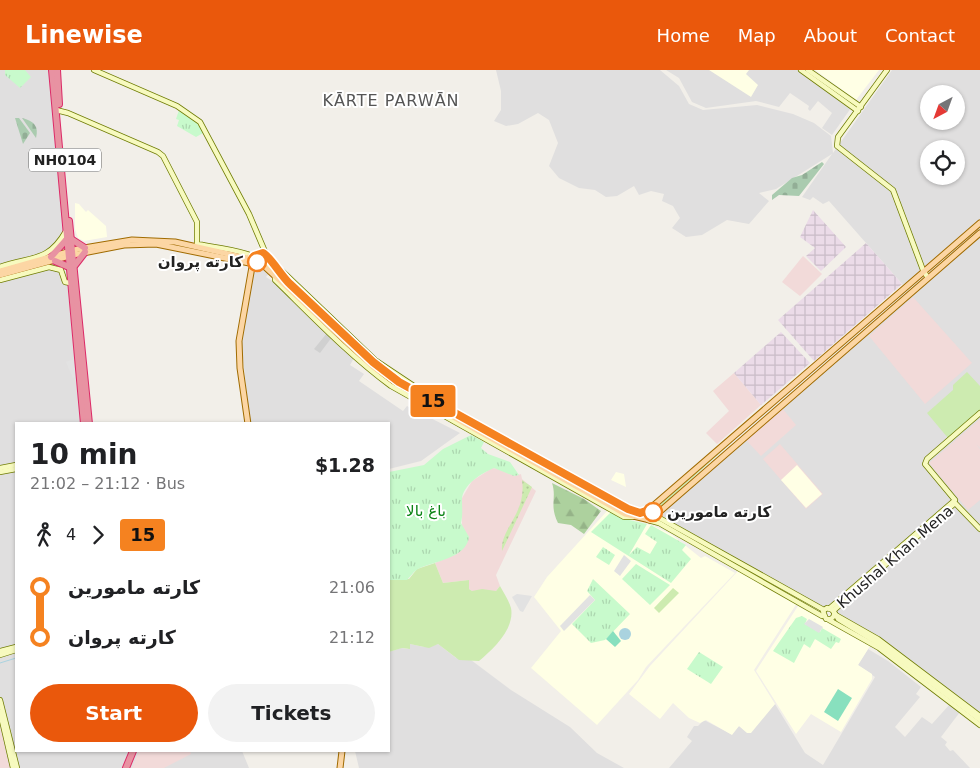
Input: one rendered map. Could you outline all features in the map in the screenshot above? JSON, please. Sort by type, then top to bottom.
[{"type":"highway","name":"NH0104","points":[[52,70],[58,111],[70,253],[89,422]]},
{"type":"highway","name":"NH0104","points":[[57,70],[66,231],[69,239]]},
{"type":"highway","points":[[69,239],[85,250],[72,267],[53,259],[69,239]]},
{"type":"highway","name":"NH0104","points":[[72,267],[70,284],[84,422]]},
{"type":"highway","points":[[122,768],[128,752]]},
{"type":"highway","points":[[126,768],[132,752]]},
{"type":"main road","points":[[646,511],[923,270],[980,223]]},
{"type":"main road","points":[[85,250],[114,242],[159,240],[246,258],[266,254],[279,273],[373,362],[399,382],[525,460],[635,518],[647,520],[980,233]]},
{"type":"main road","points":[[0,275],[70,253],[124,245],[156,244],[264,266],[381,374],[628,509],[652,511],[654,515]]},
{"type":"main road","points":[[248,422],[240,368],[239,341],[254,256]]},
{"type":"main road","points":[[0,271],[53,259]]},
{"type":"main road","points":[[930,266],[930,271],[935,272]]},
{"type":"main road","points":[[732,436],[738,443]]},
{"type":"main road","points":[[646,511],[647,520]]},
{"type":"main road","points":[[340,768],[342,752]]},
{"type":"street","points":[[94,70],[177,106],[200,122],[249,214],[266,254],[260,260],[253,263]]},
{"type":"street","points":[[801,70],[860,109]]},
{"type":"street","points":[[808,70],[860,109]]},
{"type":"street","points":[[887,70],[838,137],[837,146],[893,190],[923,270],[928,278]]},
{"type":"street","points":[[58,111],[158,152],[163,156],[197,222],[197,244],[254,256],[268,265],[274,274],[275,280],[378,377],[500,446]]},
{"type":"street","points":[[0,267],[49,253],[57,246],[66,231]]},
{"type":"street","points":[[0,280],[52,267],[61,270],[65,282],[70,284]]},
{"type":"street","points":[[282,271],[390,371],[511,442],[514,447]]},
{"type":"street","points":[[979,526],[930,468],[929,461],[980,415]]},
{"type":"street","points":[[0,468],[15,465]]},
{"type":"street","points":[[0,472],[15,469]]},
{"type":"street","name":"Khushal Khan Mena","points":[[829,620],[833,612],[888,560],[956,501]]},
{"type":"street","points":[[654,515],[824,610],[833,612],[878,639],[980,716]]},
{"type":"street","points":[[647,520],[666,527],[880,648],[980,725]]},
{"type":"street","points":[[823,617],[824,610]]},
{"type":"street","points":[[833,612],[881,645],[980,720]]},
{"type":"street","points":[[2,653],[15,649]]},
{"type":"street","points":[[0,700],[15,768]]},
{"type":"street","points":[[0,712],[15,768]]},
{"type":"shaded area","points":[[0,70],[52,70],[66,240],[51,260],[0,273]]},
{"type":"shaded area","points":[[496,70],[660,70],[679,86],[689,104],[703,110],[757,105],[793,114],[814,123],[831,136],[833,153],[892,70],[980,70],[980,219],[903,285],[829,201],[823,204],[813,197],[810,200],[802,197],[832,154],[776,189],[759,193],[769,201],[749,224],[727,220],[702,235],[686,237],[672,228],[680,218],[673,206],[662,201],[664,194],[651,191],[639,195],[634,186],[617,196],[606,197],[595,190],[579,188],[559,178],[549,166],[558,143],[549,120],[538,113],[518,124],[506,126],[494,121],[501,110],[501,91]]},
{"type":"shaded area","points":[[666,70],[799,70],[851,108],[832,135],[822,128],[832,113],[818,101],[810,111],[808,109],[809,106],[790,93],[779,107],[756,101],[706,108],[692,102],[679,78]]},
{"type":"shaded area","points":[[709,70],[749,70],[746,74],[758,85],[751,97]]},
{"type":"shaded area","points":[[815,70],[879,70],[856,100]]},
{"type":"shaded area","points":[[75,203],[79,204],[86,212],[88,210],[106,226],[107,237],[84,241],[78,238],[75,229]]},
{"type":"shaded area","points":[[813,210],[846,247],[821,271],[806,256],[815,248],[800,237]]},
{"type":"shaded area","points":[[980,228],[980,716],[837,615],[648,519]]},
{"type":"shaded area","points":[[866,243],[902,284],[814,361],[778,320]]},
{"type":"shaded area","points":[[803,256],[822,274],[800,296],[782,282]]},
{"type":"shaded area","points":[[52,263],[66,272],[81,422],[15,422],[15,752],[242,752],[249,768],[0,768],[0,278]]},
{"type":"shaded area","points":[[254,266],[263,267],[270,272],[266,277],[277,284],[354,358],[350,365],[364,374],[359,381],[403,411],[407,406],[460,433],[421,461],[390,469],[390,422],[250,422],[241,339]]},
{"type":"shaded area","points":[[913,297],[972,363],[925,404],[869,336]]},
{"type":"shaded area","points":[[781,332],[810,363],[761,405],[734,373]]},
{"type":"shaded area","points":[[327,333],[332,337],[320,353],[314,349]]},
{"type":"shaded area","points":[[74,359],[76,377],[73,378],[66,362]]},
{"type":"shaded area","points":[[734,373],[761,405],[717,444],[706,433],[729,411],[713,391]]},
{"type":"shaded area","points":[[782,408],[796,425],[761,456],[746,440]]},
{"type":"shaded area","points":[[980,419],[980,448],[976,444],[980,449],[980,500],[968,510],[929,463]]},
{"type":"shaded area","points":[[780,444],[823,494],[806,509],[763,459]]},
{"type":"shaded area","points":[[797,465],[822,494],[806,508],[781,480]]},
{"type":"shaded area","points":[[492,468],[500,469],[515,476],[521,474],[522,479],[536,491],[496,575],[500,586],[496,591],[472,591],[469,589],[469,580],[443,583],[435,563],[456,554],[462,527],[462,498],[472,481]]},
{"type":"shaded area","points":[[616,472],[624,474],[626,487],[611,480]]},
{"type":"shaded area","points":[[607,511],[625,519],[651,525],[671,534],[701,558],[705,556],[735,573],[646,667],[638,680],[597,725],[531,668],[561,631],[534,597],[547,577]]},
{"type":"shaded area","points":[[624,555],[631,561],[620,576],[614,571]]},
{"type":"shaded area","points":[[738,571],[797,603],[754,670],[775,704],[751,733],[747,733],[739,726],[732,735],[706,720],[700,723],[689,718],[673,703],[660,719],[629,694],[650,666]]},
{"type":"shaded area","points":[[517,594],[532,596],[523,612],[520,611],[512,597]]},
{"type":"shaded area","points":[[590,595],[595,600],[564,631],[560,626]]},
{"type":"shaded area","points":[[798,606],[870,646],[858,665],[872,674],[872,679],[841,732],[811,714],[796,734],[756,671]]},
{"type":"shaded area","points":[[809,619],[823,627],[819,633],[804,624]]},
{"type":"shaded area","points":[[410,644],[424,647],[438,644],[456,658],[471,660],[511,690],[570,727],[597,753],[624,768],[359,768],[355,752],[390,752],[390,652],[401,648],[408,649]]},
{"type":"shaded area","points":[[868,649],[888,661],[921,687],[916,694],[920,697],[895,727],[905,737],[922,717],[932,724],[950,704],[960,712],[941,737],[947,742],[945,745],[950,751],[953,750],[970,768],[669,768],[692,741],[687,737],[694,726],[698,726],[704,720],[731,734],[739,726],[748,733],[775,704],[805,753],[823,765],[875,677],[858,665]]},
{"type":"shaded area","points":[[0,726],[10,768],[0,768]]},
{"type":"shaded area","points":[[139,752],[190,752],[191,754],[164,768],[132,768]]},
{"type":"green space","points":[[5,70],[25,70],[31,77],[20,88],[5,75]]},
{"type":"green space","points":[[179,110],[198,123],[205,132],[196,137],[177,126],[179,120],[176,119]]},
{"type":"green space","points":[[15,118],[19,118],[30,133],[23,144]]},
{"type":"green space","points":[[22,118],[35,125],[37,130],[36,138]]},
{"type":"green space","points":[[822,162],[824,164],[799,196],[779,195],[772,200],[772,195],[792,178],[802,175]]},
{"type":"green space","points":[[967,372],[980,386],[980,410],[948,438],[927,413],[953,390],[953,385]]},
{"type":"green space","name":"باغ بالا","points":[[471,435],[484,442],[481,448],[488,454],[510,462],[519,475],[514,476],[494,468],[474,480],[465,489],[462,500],[461,523],[469,537],[467,544],[462,550],[456,555],[418,569],[407,580],[390,580],[390,472],[424,465],[443,449]]},
{"type":"green space","points":[[730,441],[731,443],[657,510],[655,509]]},
{"type":"green space","points":[[522,480],[532,487],[502,551],[505,535],[521,502]]},
{"type":"green space","points":[[552,483],[584,499],[601,511],[584,534],[571,525],[558,523],[553,506],[554,493]]},
{"type":"green space","points":[[611,512],[625,519],[647,524],[629,555],[637,547],[650,554],[657,542],[645,534],[651,525],[686,545],[682,550],[691,559],[671,583],[591,532]]},
{"type":"green space","points":[[603,547],[615,555],[609,565],[596,557]]},
{"type":"green space","points":[[435,563],[443,583],[469,580],[469,589],[472,591],[482,589],[496,591],[500,586],[511,608],[510,623],[502,638],[479,661],[459,660],[438,644],[429,648],[410,644],[410,649],[402,648],[390,652],[390,580],[409,579],[417,569]]},
{"type":"green space","points":[[636,564],[670,585],[650,605],[622,579]]},
{"type":"green space","points":[[593,579],[630,614],[605,640],[591,643],[572,624],[595,600],[587,591]]},
{"type":"green space","points":[[673,588],[679,593],[659,613],[654,608]]},
{"type":"green space","points":[[802,616],[807,619],[805,624],[820,632],[822,628],[841,639],[831,649],[815,639],[810,648],[804,644],[794,663],[773,651],[796,618]]},
{"type":"green space","points":[[613,631],[621,641],[615,647],[606,639]]},
{"type":"green space","points":[[699,652],[723,667],[711,684],[687,669]]},
{"type":"green space","points":[[838,689],[852,698],[838,721],[824,712]]},
{"type":"water","points":[[625,628],[631,634],[625,640],[619,634]]},
{"type":"waterway","points":[[0,663],[15,658]]},
{"type":"bus line","name":"15","points":[[257,262],[253,263],[254,256],[259,253],[268,255],[279,273],[386,374],[628,509],[636,513],[644,513],[646,510],[653,512]]},
{"type":"place","name":"کارته پروان","points":[[257,262]]},
{"type":"place","name":"کارته مامورین","points":[[653,512]]},
{"type":"district","name":"KĀRTE PARWĀN","points":[[391,100]]}]
